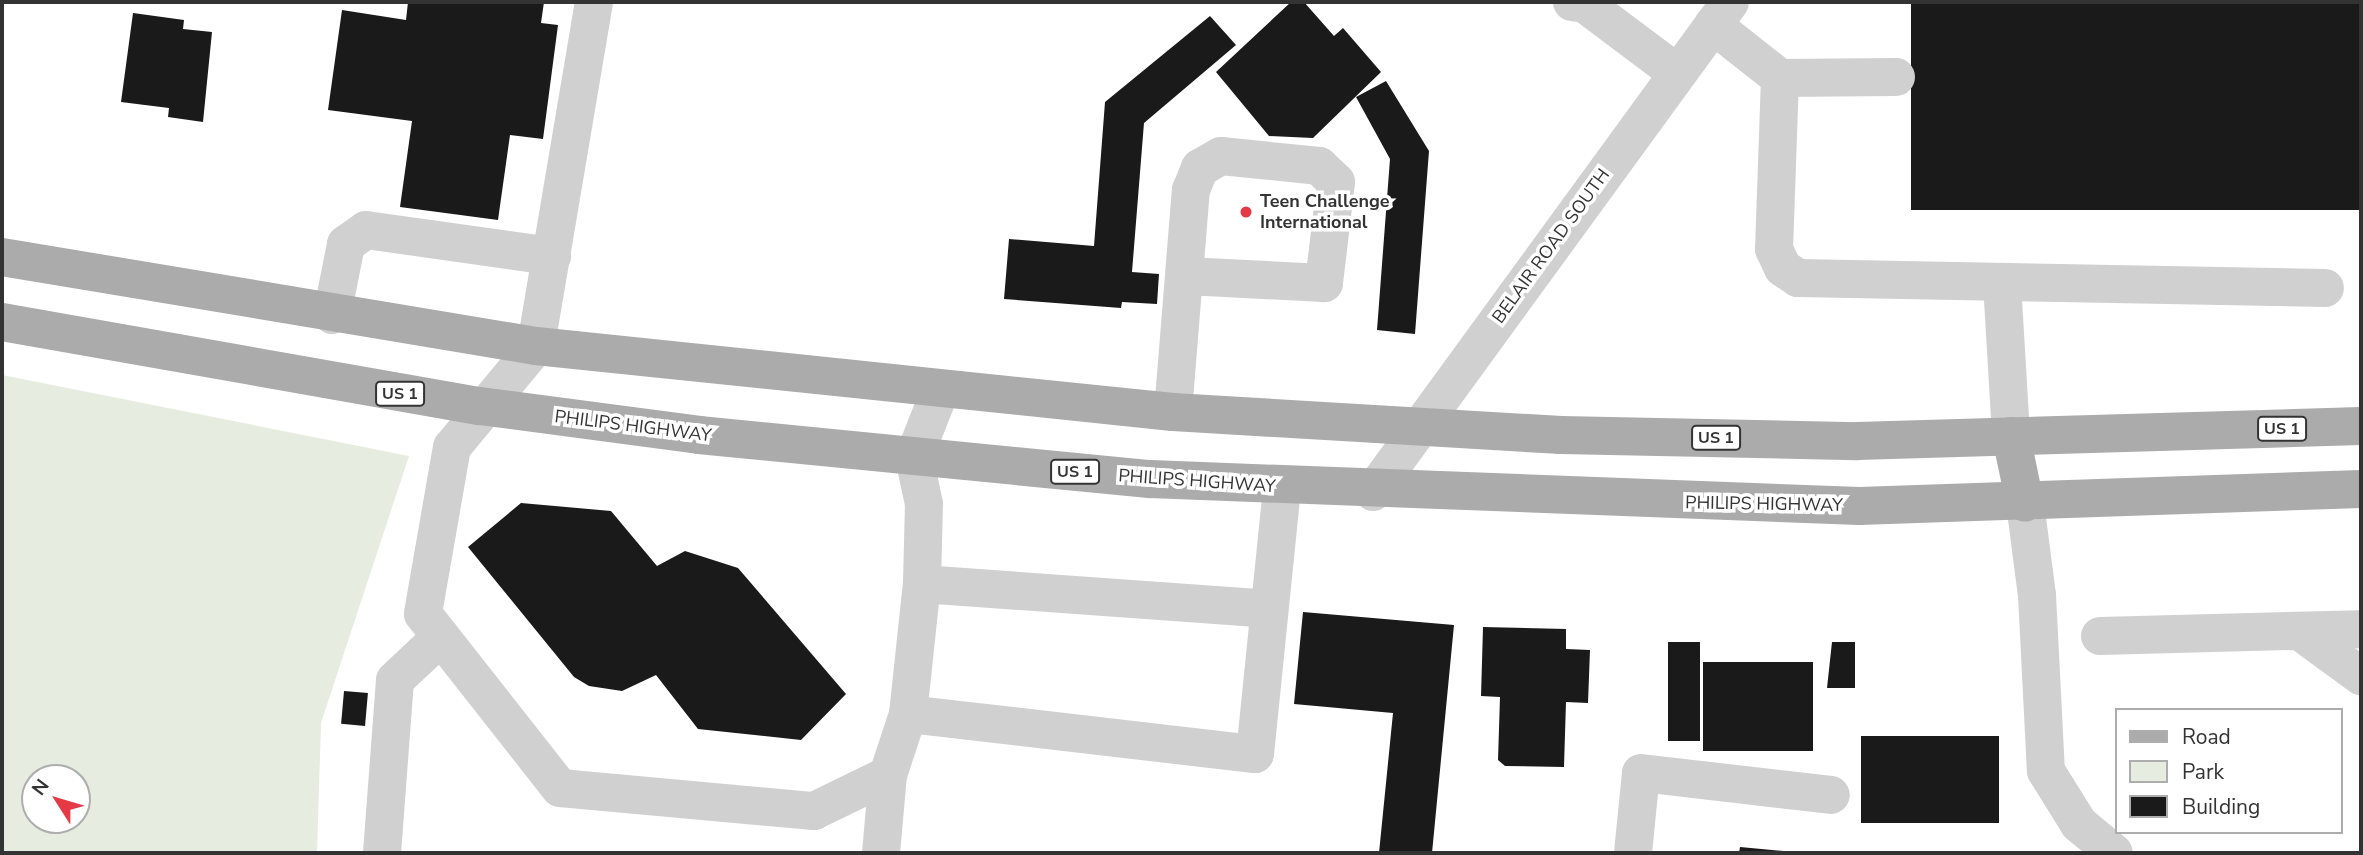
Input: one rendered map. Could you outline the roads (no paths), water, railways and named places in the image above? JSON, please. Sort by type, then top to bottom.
[{"type":"main road","name":"US 1","points":[[2,257],[332,315],[536,346],[940,391],[1173,412],[1710,438],[2011,436],[2361,426]]},
{"type":"main road","name":"PHILIPS HIGHWAY","points":[[2,323],[480,406],[914,457],[1282,486],[1373,492],[1859,506],[2025,503],[2361,489]]},
{"type":"main road","points":[[2011,436],[2025,503]]},
{"type":"street","points":[[594,2],[536,346],[480,406],[452,447],[422,614],[560,788],[814,811],[888,775]]},
{"type":"street","points":[[1581,3],[1677,73]]},
{"type":"street","points":[[1721,13],[1780,78],[1774,249],[1783,268],[1807,281],[2325,288]]},
{"type":"street","name":"BELAIR ROAD SOUTH","points":[[1373,492],[1721,13]]},
{"type":"street","points":[[1780,78],[1896,77]]},
{"type":"street","points":[[1173,412],[1191,190],[1200,168],[1221,156],[1319,166],[1336,182],[1324,283],[1186,276]]},
{"type":"street","points":[[332,315],[346,244],[366,230],[552,256]]},
{"type":"street","points":[[2002,283],[2011,436]]},
{"type":"street","points":[[881,853],[888,775],[908,715],[922,584],[924,504],[914,457],[940,391]]},
{"type":"street","points":[[908,715],[1255,754],[1282,486]]},
{"type":"street","points":[[2025,503],[2037,595],[2046,771],[2079,824],[2114,853]]},
{"type":"street","points":[[922,584],[1268,610]]},
{"type":"street","points":[[2100,636],[2361,629]]},
{"type":"street","points":[[2299,631],[2361,676]]},
{"type":"street","points":[[382,853],[395,680],[441,638]]},
{"type":"street","points":[[1633,853],[1641,773],[1831,795]]},
{"type":"place","name":"Teen Challenge International","points":[[1246,212]]}]
